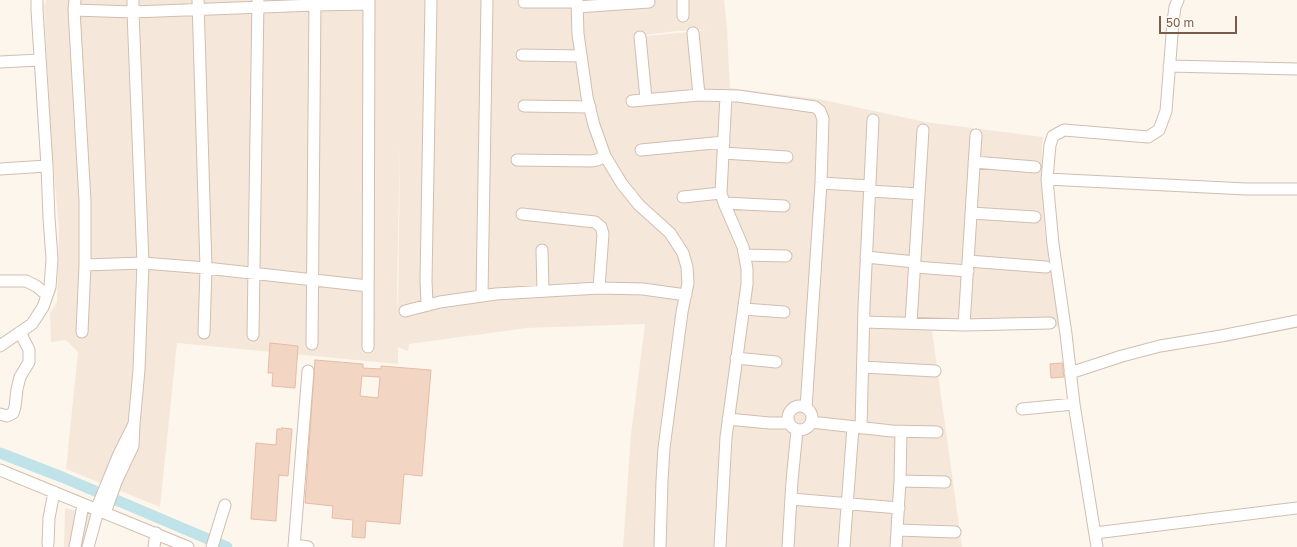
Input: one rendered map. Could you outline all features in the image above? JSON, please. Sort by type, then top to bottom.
[{"type":"street","points":[[0,346],[32,324],[43,307],[50,287],[52,259],[37,0]]},
{"type":"street","points":[[88,547],[112,480],[120,451],[134,424],[139,370],[143,263],[133,0]]},
{"type":"street","points":[[427,304],[426,281],[431,0]]},
{"type":"street","points":[[482,295],[488,0]]},
{"type":"street","points":[[682,16],[683,0]]},
{"type":"street","points":[[1097,547],[1074,404],[1053,244],[1047,178],[1050,145],[1053,136],[1064,130],[1148,137],[1159,130],[1166,111],[1175,7],[1178,0]]},
{"type":"street","points":[[312,344],[315,2]]},
{"type":"street","points":[[82,332],[85,265],[85,200],[75,5],[133,12],[198,4],[369,2],[368,347]]},
{"type":"street","points":[[524,2],[649,2]]},
{"type":"street","points":[[253,335],[258,3]]},
{"type":"street","points":[[577,3],[581,56],[587,97],[605,156],[622,184],[639,205],[670,234],[677,243],[683,253],[687,267],[688,283],[664,448],[660,547]]},
{"type":"street","points":[[198,4],[206,268],[204,333]]},
{"type":"street","points":[[692,33],[699,95]]},
{"type":"street","points":[[640,37],[646,99]]},
{"type":"street","points":[[522,55],[581,56]]},
{"type":"street","points":[[0,62],[40,60]]},
{"type":"street","points":[[1170,66],[1297,69]]},
{"type":"street","points":[[632,101],[699,95],[738,96],[815,107],[820,111],[823,119],[821,183],[806,408]]},
{"type":"street","points":[[720,547],[725,444],[747,284],[745,255],[740,238],[722,198],[723,153],[727,110],[726,96]]},
{"type":"street","points":[[524,106],[590,107]]},
{"type":"street","points":[[844,547],[847,504],[863,367],[866,257],[873,120]]},
{"type":"street","points":[[911,322],[923,130]]},
{"type":"street","points":[[964,325],[976,135]]},
{"type":"street","points":[[641,150],[724,142]]},
{"type":"street","points":[[723,153],[787,157]]},
{"type":"street","points":[[517,160],[591,161],[598,160],[605,156]]},
{"type":"street","points":[[974,162],[1035,167]]},
{"type":"street","points":[[0,169],[47,166]]},
{"type":"street","points":[[1047,178],[1246,190],[1297,189]]},
{"type":"street","points":[[821,183],[919,194]]},
{"type":"street","points":[[683,197],[722,198],[784,206]]},
{"type":"street","points":[[971,213],[1035,217]]},
{"type":"street","points":[[522,214],[595,222],[600,227],[603,234],[599,288]]},
{"type":"street","points":[[542,250],[543,291]]},
{"type":"street","points":[[745,255],[786,256]]},
{"type":"street","points":[[866,257],[915,265],[1046,267]]},
{"type":"street","points":[[85,265],[143,263],[206,268],[368,286]]},
{"type":"street","points":[[0,281],[26,281],[36,286],[47,295]]},
{"type":"street","points":[[404,311],[427,304],[482,295],[543,291],[599,288],[643,288],[686,295]]},
{"type":"street","points":[[744,309],[784,312]]},
{"type":"street","points":[[1070,373],[1122,356],[1160,346],[1297,321]]},
{"type":"street","points":[[864,322],[911,322],[964,325],[1050,323]]},
{"type":"street","points":[[0,414],[7,416],[13,413],[20,377],[29,362],[29,350],[20,332]]},
{"type":"street","points":[[736,358],[776,362]]},
{"type":"street","points":[[863,367],[935,371]]},
{"type":"street","points":[[308,371],[294,546],[308,547]]},
{"type":"street","points":[[1022,409],[1074,404]]},
{"type":"street","points":[[728,420],[793,426],[804,430],[810,425],[812,415],[806,408],[798,407],[794,408],[789,415],[793,426],[788,547]]},
{"type":"street","points":[[811,422],[857,428],[937,432]]},
{"type":"street","points":[[896,547],[899,508],[901,431]]},
{"type":"street","points":[[0,470],[84,505],[101,508],[156,534],[188,547]]},
{"type":"street","points":[[900,481],[945,482]]},
{"type":"street","points":[[48,544],[49,518],[54,492]]},
{"type":"street","points":[[790,499],[899,508]]},
{"type":"street","points":[[75,547],[84,505]]},
{"type":"street","points":[[212,547],[226,506]]},
{"type":"street","points":[[1095,534],[1297,508]]},
{"type":"street","points":[[897,530],[955,532]]},
{"type":"street","points":[[154,547],[156,534]]},
{"type":"shaded area","points":[[46,0],[724,0],[730,88],[819,99],[925,122],[1043,137],[1044,225],[1059,327],[932,331],[962,547],[623,547],[631,434],[645,324],[527,328],[409,344],[408,351],[398,347],[398,364],[177,343],[160,507],[66,469],[78,352],[66,340],[51,342],[50,313],[57,302],[59,228],[51,142],[44,6]],"holes":[[[709,30],[636,37],[677,31]],[[400,138],[398,317],[397,290]]]},
{"type":"shaded area","points":[[65,508],[102,518],[91,547],[64,547]]},
{"type":"building","points":[[270,343],[298,346],[295,388],[272,386],[273,373],[268,373]]},
{"type":"building","points":[[315,360],[363,364],[363,368],[381,369],[381,366],[431,370],[422,476],[404,474],[400,524],[366,521],[365,538],[352,537],[353,520],[332,518],[333,506],[305,503]],"holes":[[[362,376],[380,377],[378,398],[360,396]]]},
{"type":"building","points":[[1062,363],[1064,377],[1051,378],[1050,364]]},
{"type":"building","points":[[277,429],[292,429],[288,476],[279,475],[276,521],[251,519],[256,443],[276,445]]},
{"type":"waterway","points":[[0,453],[62,477],[227,547]]}]
